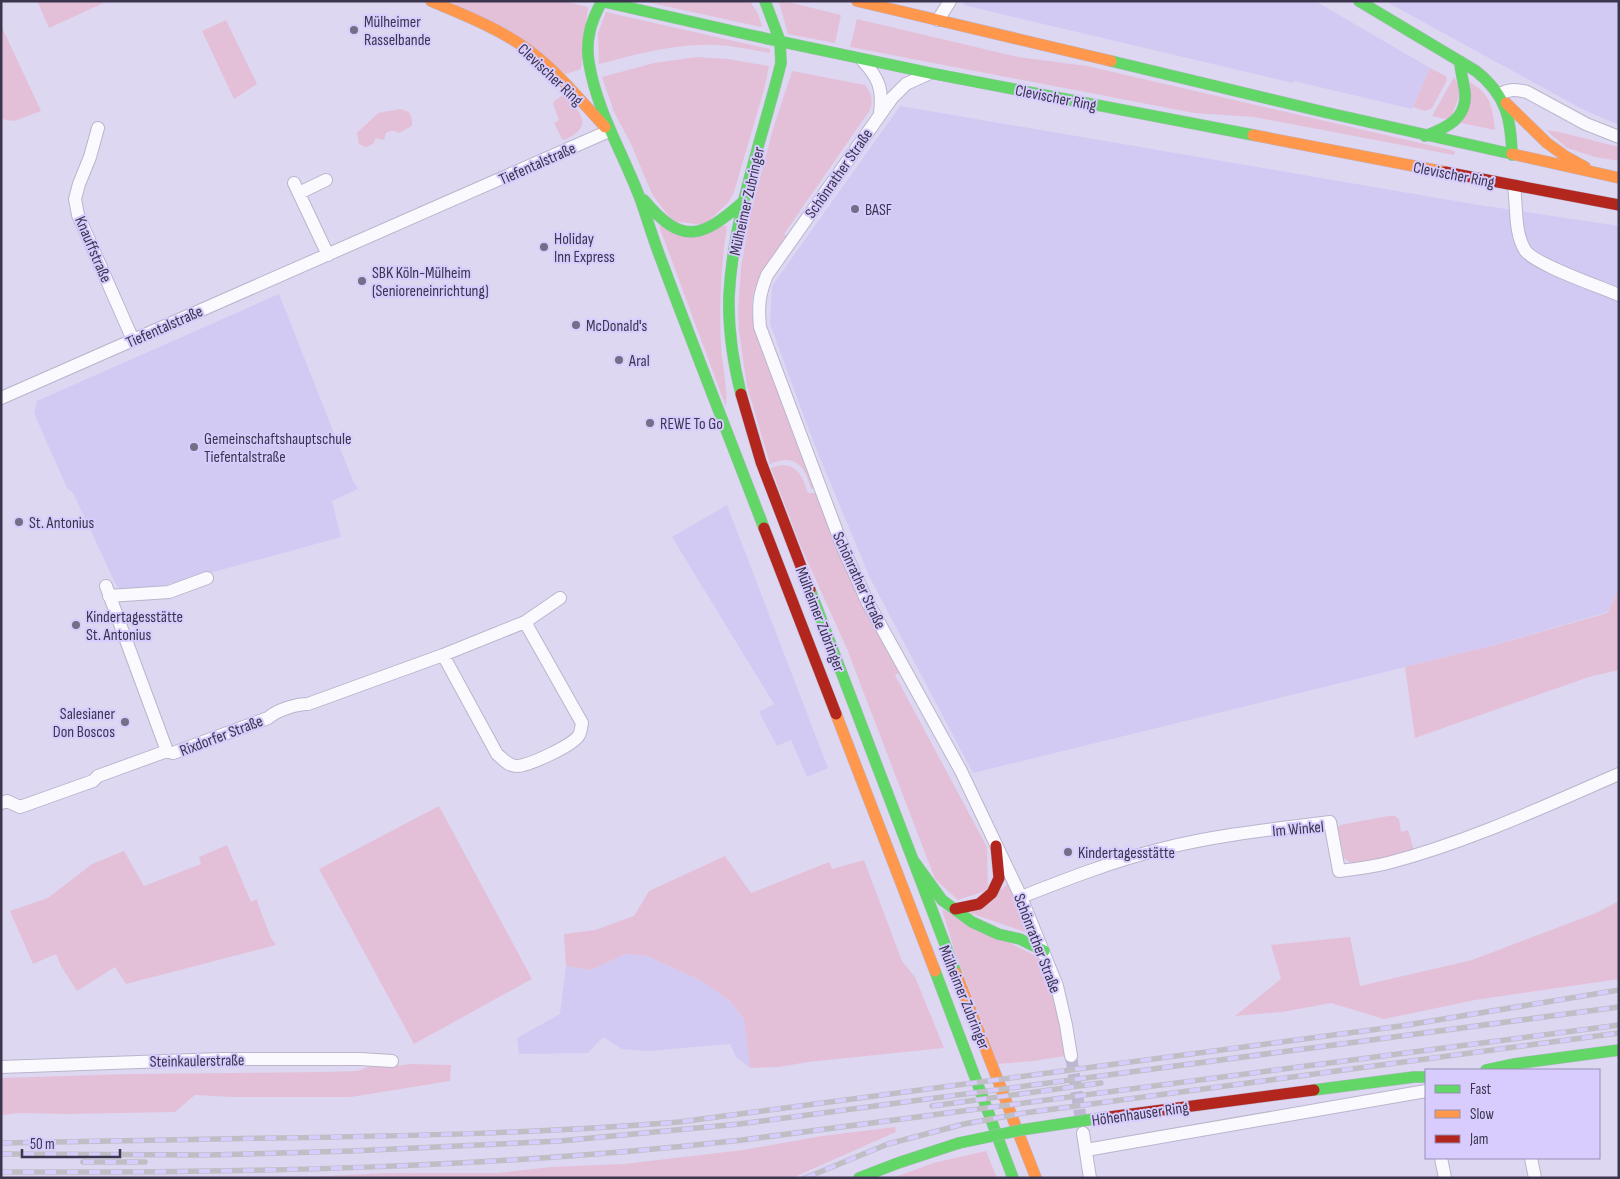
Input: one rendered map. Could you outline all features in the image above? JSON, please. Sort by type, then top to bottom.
[{"type":"main road","name":"Clevischer Ring","points":[[431,1],[494,29],[526,48],[556,74],[609,131]]},
{"type":"main road","name":"Clevischer Ring","points":[[601,1],[930,73],[1619,205]]},
{"type":"main road","points":[[601,1],[589,31],[588,60],[590,73],[609,131]]},
{"type":"main road","points":[[765,1],[780,41]]},
{"type":"main road","name":"Clevischer Ring","points":[[857,1],[1425,136],[1513,163],[1619,178]]},
{"type":"main road","points":[[1359,1],[1484,76],[1502,98],[1547,143],[1565,156],[1597,174]]},
{"type":"main road","name":"Mülheimer Zubringer","points":[[780,41],[781,63],[743,202],[735,242],[729,298],[733,359],[761,462],[930,907],[1036,1178]]},
{"type":"main road","points":[[1425,136],[1446,128],[1458,119],[1462,112],[1466,97],[1460,74],[1460,61]]},
{"type":"main road","points":[[1502,98],[1511,128],[1514,186]]},
{"type":"main road","name":"Mülheimer Zubringer","points":[[609,131],[638,193],[661,260],[1013,1178]]},
{"type":"main road","points":[[638,193],[661,220],[684,232],[699,232],[714,226],[743,202]]},
{"type":"main road","points":[[955,909],[979,904],[992,893],[999,878],[996,846]]},
{"type":"main road","points":[[913,860],[942,900],[972,922],[998,934],[1020,939],[1044,951]]},
{"type":"main road","points":[[1491,1069],[1514,1064],[1619,1050]]},
{"type":"main road","name":"Höhenhauser Ring","points":[[859,1178],[959,1143],[1021,1130],[1414,1076],[1425,1077]]},
{"type":"street","points":[[938,20],[950,1]]},
{"type":"street","name":"Schönrather Straße","points":[[861,58],[870,68],[878,83],[882,98],[880,114]]},
{"type":"street","name":"Schönrather Straße","points":[[930,73],[906,84],[892,98],[767,275],[760,293],[758,311],[760,327],[840,540],[863,592],[961,771],[1021,897],[1057,986],[1071,1056]]},
{"type":"street","points":[[1502,98],[1509,90],[1527,92],[1586,124],[1619,137]]},
{"type":"street","name":"Knauffstraße","points":[[98,128],[75,199],[78,215],[133,340]]},
{"type":"street","name":"Tiefentalstraße","points":[[1,398],[609,131]]},
{"type":"street","points":[[326,180],[296,188],[328,255]]},
{"type":"street","points":[[1514,186],[1518,227],[1525,251],[1541,262],[1619,294]]},
{"type":"street","points":[[167,751],[108,591],[169,592],[207,578]]},
{"type":"street","name":"Rixdorfer Straße","points":[[1,803],[7,801],[20,807],[93,781],[98,776],[167,751],[173,753],[268,718],[272,714],[301,704],[308,704],[443,655],[525,622],[560,598]]},
{"type":"street","points":[[443,655],[497,754],[511,765],[517,766],[531,763],[570,743],[579,735],[582,723],[525,622]]},
{"type":"street","name":"Im Winkel","points":[[1021,897],[1090,870],[1162,848],[1245,833],[1330,822],[1339,871],[1386,864],[1432,851],[1484,832],[1619,774]]},
{"type":"street","name":"Steinkaulerstraße","points":[[1,1067],[237,1059],[360,1059],[392,1061]]},
{"type":"street","name":"Höhenhauser Ring","points":[[1086,1150],[1425,1091]]},
{"type":"street","points":[[1083,1133],[1090,1178]]},
{"type":"street","points":[[1441,1159],[1444,1178]]},
{"type":"street","points":[[1531,1159],[1534,1178]]},
{"type":"shaded area","points":[[37,1],[108,1],[49,28]]},
{"type":"shaded area","points":[[450,1],[563,1],[588,7],[581,69],[566,74]]},
{"type":"shaded area","points":[[642,1],[750,1],[758,14],[762,26],[761,27]]},
{"type":"shaded area","points":[[784,1],[841,15],[835,43],[788,34],[779,2]]},
{"type":"shaded area","points":[[965,1],[1315,1],[1430,68],[1412,109],[1294,81],[1293,83],[963,5]]},
{"type":"shaded area","points":[[1385,1],[1619,1],[1619,125],[1582,109]]},
{"type":"shaded area","points":[[606,12],[770,49],[770,53],[737,47],[702,45],[657,50],[599,64],[598,33]]},
{"type":"shaded area","points":[[857,19],[1018,57],[1087,66],[1455,151],[1454,155],[1254,117],[1194,113],[850,47]]},
{"type":"shaded area","points":[[226,20],[257,84],[234,99],[202,31]]},
{"type":"shaded area","points":[[1,25],[41,111],[14,121],[1,119]]},
{"type":"shaded area","points":[[697,57],[728,59],[769,66],[734,192],[728,203],[704,225],[672,221],[652,194],[631,144],[614,112],[602,77],[654,63]]},
{"type":"shaded area","points":[[1430,68],[1446,76],[1447,80],[1432,108],[1425,111],[1413,107]]},
{"type":"shaded area","points":[[792,71],[865,85],[872,100],[870,110],[784,234],[787,236],[757,282],[752,305],[756,335],[814,488],[811,489],[805,473],[797,463],[786,460],[770,464],[747,386],[738,312],[741,267],[750,216],[773,129]]},
{"type":"shaded area","points":[[1454,77],[1461,91],[1450,120],[1432,116]]},
{"type":"shaded area","points":[[1470,82],[1483,92],[1490,102],[1495,130],[1461,123]]},
{"type":"shaded area","points":[[564,94],[580,113],[582,119],[580,129],[565,140],[562,139],[554,123],[559,120],[553,104]]},
{"type":"shaded area","points":[[900,106],[1473,204],[1619,226],[1619,589],[1607,612],[1495,645],[973,773],[870,578],[813,441],[770,324],[772,286]]},
{"type":"shaded area","points":[[400,109],[409,112],[412,118],[412,126],[399,133],[396,131],[388,132],[384,140],[376,138],[373,144],[366,147],[359,144],[357,133],[378,113]]},
{"type":"shaded area","points":[[1546,130],[1619,147],[1619,161],[1595,157],[1567,148]]},
{"type":"shaded area","points":[[659,226],[727,226],[720,300],[726,407]]},
{"type":"shaded area","name":"Gemeinschaftshauptschule Tiefentalstraße","points":[[279,294],[353,481],[358,489],[332,501],[341,537],[159,587],[119,591],[73,493],[67,488],[34,413],[37,401]]},
{"type":"shaded area","points":[[782,465],[797,470],[808,493],[816,493],[850,580],[899,673],[895,675],[987,847],[988,890],[958,900],[935,879],[847,649],[801,547],[771,468]]},
{"type":"shaded area","points":[[727,505],[828,768],[807,777],[791,740],[777,746],[759,712],[774,704],[672,537]]},
{"type":"shaded area","points":[[1619,589],[1619,670],[1589,677],[1415,738],[1405,667],[1495,645],[1607,613]]},
{"type":"shaded area","points":[[439,806],[532,979],[414,1044],[319,869]]},
{"type":"shaded area","points":[[1395,816],[1399,819],[1401,832],[1408,830],[1414,850],[1361,864],[1352,864],[1344,858],[1338,828],[1340,825]]},
{"type":"shaded area","points":[[227,845],[251,902],[257,899],[271,938],[276,945],[126,984],[115,967],[77,991],[61,966],[56,954],[33,964],[10,911],[48,898],[92,864],[124,851],[144,886],[201,864],[199,857]]},
{"type":"shaded area","points":[[725,856],[751,893],[829,862],[832,869],[864,860],[902,961],[915,977],[944,1048],[808,1062],[779,1067],[750,1068],[744,1019],[731,1002],[702,981],[647,956],[625,954],[591,970],[566,966],[564,934],[595,930],[634,916],[649,891]]},
{"type":"shaded area","points":[[1008,884],[1027,928],[1028,933],[970,913]]},
{"type":"shaded area","points":[[1619,901],[1619,979],[1475,1000],[1384,1019],[1331,1003],[1282,1012],[1235,1016],[1281,979],[1271,945],[1350,937],[1360,986],[1472,960],[1596,913]]},
{"type":"shaded area","points":[[942,909],[1040,958],[1056,1007],[1065,1056],[998,1064],[955,952]]},
{"type":"shaded area","points":[[625,954],[647,956],[702,981],[731,1002],[745,1020],[750,1068],[736,1057],[730,1044],[648,1051],[622,1049],[603,1037],[588,1053],[519,1054],[517,1038],[560,1014],[566,966],[591,970]]},
{"type":"shaded area","points":[[411,1064],[451,1065],[450,1081],[351,1097],[233,1097],[195,1095],[175,1112],[20,1113],[1,1115],[1,1078],[128,1074],[358,1071],[367,1067]]},
{"type":"shaded area","points":[[895,1127],[896,1132],[792,1178],[285,1178],[386,1173],[498,1173],[551,1167],[624,1164],[743,1150],[822,1136]]},
{"type":"shaded area","points":[[986,1151],[997,1178],[893,1178],[933,1163]]},
{"type":"tunnel","points":[[1071,1056],[1082,1127]]},
{"type":"railway","points":[[1,1143],[426,1135],[578,1129],[679,1122],[1401,1026],[1619,990]]},
{"type":"railway","points":[[1,1154],[209,1155],[352,1151],[560,1141],[739,1124],[1619,1007]]},
{"type":"railway","points":[[1,1172],[280,1170],[372,1167],[465,1163],[650,1149],[742,1140],[1619,1025]]},
{"type":"railway","points":[[805,1178],[888,1144],[964,1124],[1024,1113],[1619,1033]]},
{"type":"railway","points":[[932,1106],[1101,1083]]},
{"type":"railway","points":[[83,1162],[145,1162]]},
{"type":"traffic: fast","points":[[600,1],[930,73],[1253,135]]},
{"type":"traffic: fast","points":[[602,1],[592,23],[588,39],[589,63],[598,99],[641,201],[659,254],[764,528]]},
{"type":"traffic: fast","points":[[741,394],[733,358],[729,321],[732,266],[742,207],[781,63],[780,41],[765,1]]},
{"type":"traffic: fast","points":[[1359,1],[1476,71],[1486,80],[1494,89],[1505,108],[1510,130],[1512,155]]},
{"type":"traffic: fast","points":[[1111,61],[1324,112],[1512,154]]},
{"type":"traffic: fast","points":[[1425,136],[1447,126],[1463,110],[1465,93],[1460,61]]},
{"type":"traffic: fast","points":[[644,200],[657,215],[670,225],[692,232],[716,223],[743,202]]},
{"type":"traffic: fast","points":[[810,590],[956,973]]},
{"type":"traffic: fast","points":[[913,860],[942,900],[972,922],[998,934],[1020,939],[1044,951]]},
{"type":"traffic: fast","points":[[935,971],[1013,1178]]},
{"type":"traffic: fast","points":[[1491,1069],[1514,1064],[1619,1050]]},
{"type":"traffic: fast","points":[[1314,1090],[1425,1077]]},
{"type":"traffic: fast","points":[[959,1143],[1021,1130],[1101,1118]]},
{"type":"traffic: fast","points":[[859,1178],[959,1143]]},
{"type":"traffic: slow","points":[[431,1],[493,28],[516,41],[538,57],[558,76],[605,127]]},
{"type":"traffic: slow","points":[[857,1],[1111,61]]},
{"type":"traffic: slow","points":[[1506,103],[1547,143],[1585,167]]},
{"type":"traffic: slow","points":[[1253,135],[1445,172]]},
{"type":"traffic: slow","points":[[1512,154],[1619,178]]},
{"type":"traffic: slow","points":[[836,714],[935,971]]},
{"type":"traffic: slow","points":[[956,973],[1036,1178]]},
{"type":"traffic: jam","points":[[1445,172],[1619,205]]},
{"type":"traffic: jam","points":[[741,394],[761,462],[810,590]]},
{"type":"traffic: jam","points":[[764,528],[836,714]]},
{"type":"traffic: jam","points":[[955,909],[979,904],[992,893],[999,878],[996,846]]},
{"type":"traffic: jam","points":[[1101,1118],[1314,1090]]},
{"type":"place","name":"Mülheimer Rasselbande","points":[[354,30]]},
{"type":"place","name":"BASF","points":[[855,209]]},
{"type":"place","name":"Holiday Inn Express","points":[[544,247]]},
{"type":"place","name":"SBK Köln-Mülheim (Senioreneinrichtung)","points":[[362,281]]},
{"type":"place","name":"McDonald's","points":[[576,325]]},
{"type":"place","name":"Aral","points":[[619,360]]},
{"type":"place","name":"REWE To Go","points":[[650,423]]},
{"type":"place","name":"Gemeinschaftshauptschule Tiefentalstraße","points":[[194,447]]},
{"type":"place","name":"St. Antonius","points":[[19,522]]},
{"type":"place","name":"Kindertagesstätte St. Antonius","points":[[76,625]]},
{"type":"place","name":"Salesianer Don Boscos","points":[[125,722]]},
{"type":"place","name":"Kindertagesstätte","points":[[1068,852]]}]
